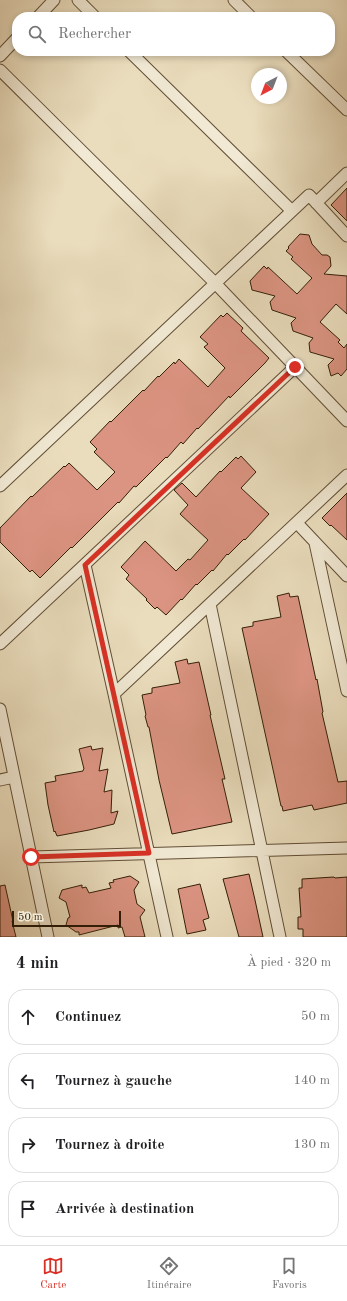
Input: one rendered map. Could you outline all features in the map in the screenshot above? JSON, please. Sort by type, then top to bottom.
[{"type":"street","points":[[43,12],[54,0]]},
{"type":"street","points":[[78,0],[90,12]]},
{"type":"street","points":[[234,0],[246,12]]},
{"type":"street","points":[[0,56],[12,43]]},
{"type":"street","points":[[134,56],[292,211]]},
{"type":"street","points":[[291,56],[347,110]]},
{"type":"street","points":[[0,70],[215,283],[347,421]]},
{"type":"street","points":[[316,203],[347,173]]},
{"type":"street","points":[[0,486],[309,195],[347,236]]},
{"type":"street","points":[[0,644],[295,367]]},
{"type":"street","points":[[114,694],[347,475]]},
{"type":"street","points":[[296,523],[347,576]]},
{"type":"street","points":[[315,543],[347,691]]},
{"type":"street","points":[[85,565],[167,937]]},
{"type":"street","points":[[210,604],[280,937]]},
{"type":"street","points":[[0,709],[48,937]]},
{"type":"street","points":[[0,780],[14,777]]},
{"type":"street","points":[[31,857],[347,848]]},
{"type":"building","points":[[347,188],[347,221],[331,205]]},
{"type":"building","points":[[300,234],[309,235],[312,244],[322,255],[327,255],[330,257],[331,266],[324,274],[347,276],[347,314],[336,304],[320,322],[340,340],[338,342],[344,348],[347,344],[347,369],[341,376],[338,373],[331,376],[328,365],[334,359],[310,352],[309,343],[313,338],[293,331],[291,323],[296,318],[272,310],[270,302],[275,296],[252,290],[250,281],[264,266],[267,269],[268,267],[297,294],[312,278],[291,259],[293,257],[286,251]]},
{"type":"building","points":[[227,313],[243,328],[241,331],[269,358],[230,398],[229,396],[198,429],[197,428],[183,444],[181,442],[167,458],[166,457],[136,487],[134,486],[119,503],[118,502],[40,578],[32,570],[30,572],[0,542],[0,528],[31,496],[32,497],[69,463],[97,490],[115,472],[94,452],[97,449],[90,442],[110,421],[111,422],[174,362],[175,364],[179,359],[208,387],[225,368],[204,347],[208,344],[200,337],[221,315],[223,317]]},
{"type":"building","points":[[241,456],[256,472],[241,488],[269,514],[245,540],[244,539],[228,555],[227,554],[213,571],[212,570],[197,585],[196,584],[166,615],[157,607],[155,609],[126,579],[129,575],[121,567],[145,541],[176,571],[188,559],[190,560],[208,540],[180,514],[188,505],[174,490],[182,483],[196,497],[220,471],[221,472],[236,457],[238,459]]},
{"type":"building","points":[[347,493],[347,540],[322,518]]},
{"type":"building","points":[[289,593],[290,597],[298,596],[338,782],[347,781],[347,803],[314,810],[312,805],[283,811],[281,806],[242,628],[253,626],[253,622],[281,617],[277,596]]},
{"type":"building","points":[[187,659],[188,664],[199,662],[225,779],[222,779],[232,822],[172,834],[159,780],[149,727],[145,716],[142,695],[152,693],[152,688],[180,683],[175,662]]},
{"type":"building","points":[[91,746],[92,750],[103,748],[99,771],[108,769],[104,792],[112,790],[111,813],[118,811],[114,824],[57,836],[55,831],[54,832],[45,783],[56,781],[55,776],[83,771],[84,769],[79,749]]},
{"type":"building","points":[[249,874],[263,937],[239,937],[223,879]]},
{"type":"building","points":[[130,876],[139,882],[134,890],[137,904],[145,910],[140,917],[145,937],[125,937],[122,927],[118,928],[118,925],[79,935],[79,932],[76,932],[66,925],[68,918],[70,917],[66,902],[59,898],[62,890],[82,885],[82,888],[86,887],[89,893],[111,888],[109,883],[114,882],[113,880]]},
{"type":"building","points":[[347,877],[347,937],[303,937],[303,929],[298,929],[298,917],[301,917],[299,888],[302,888],[302,879]]},
{"type":"building","points":[[200,884],[209,918],[203,920],[206,930],[187,934],[178,889]]},
{"type":"building","points":[[5,885],[16,937],[0,937],[0,886]]},
{"type":"route","points":[[31,857],[149,853],[85,565],[295,367]]}]
